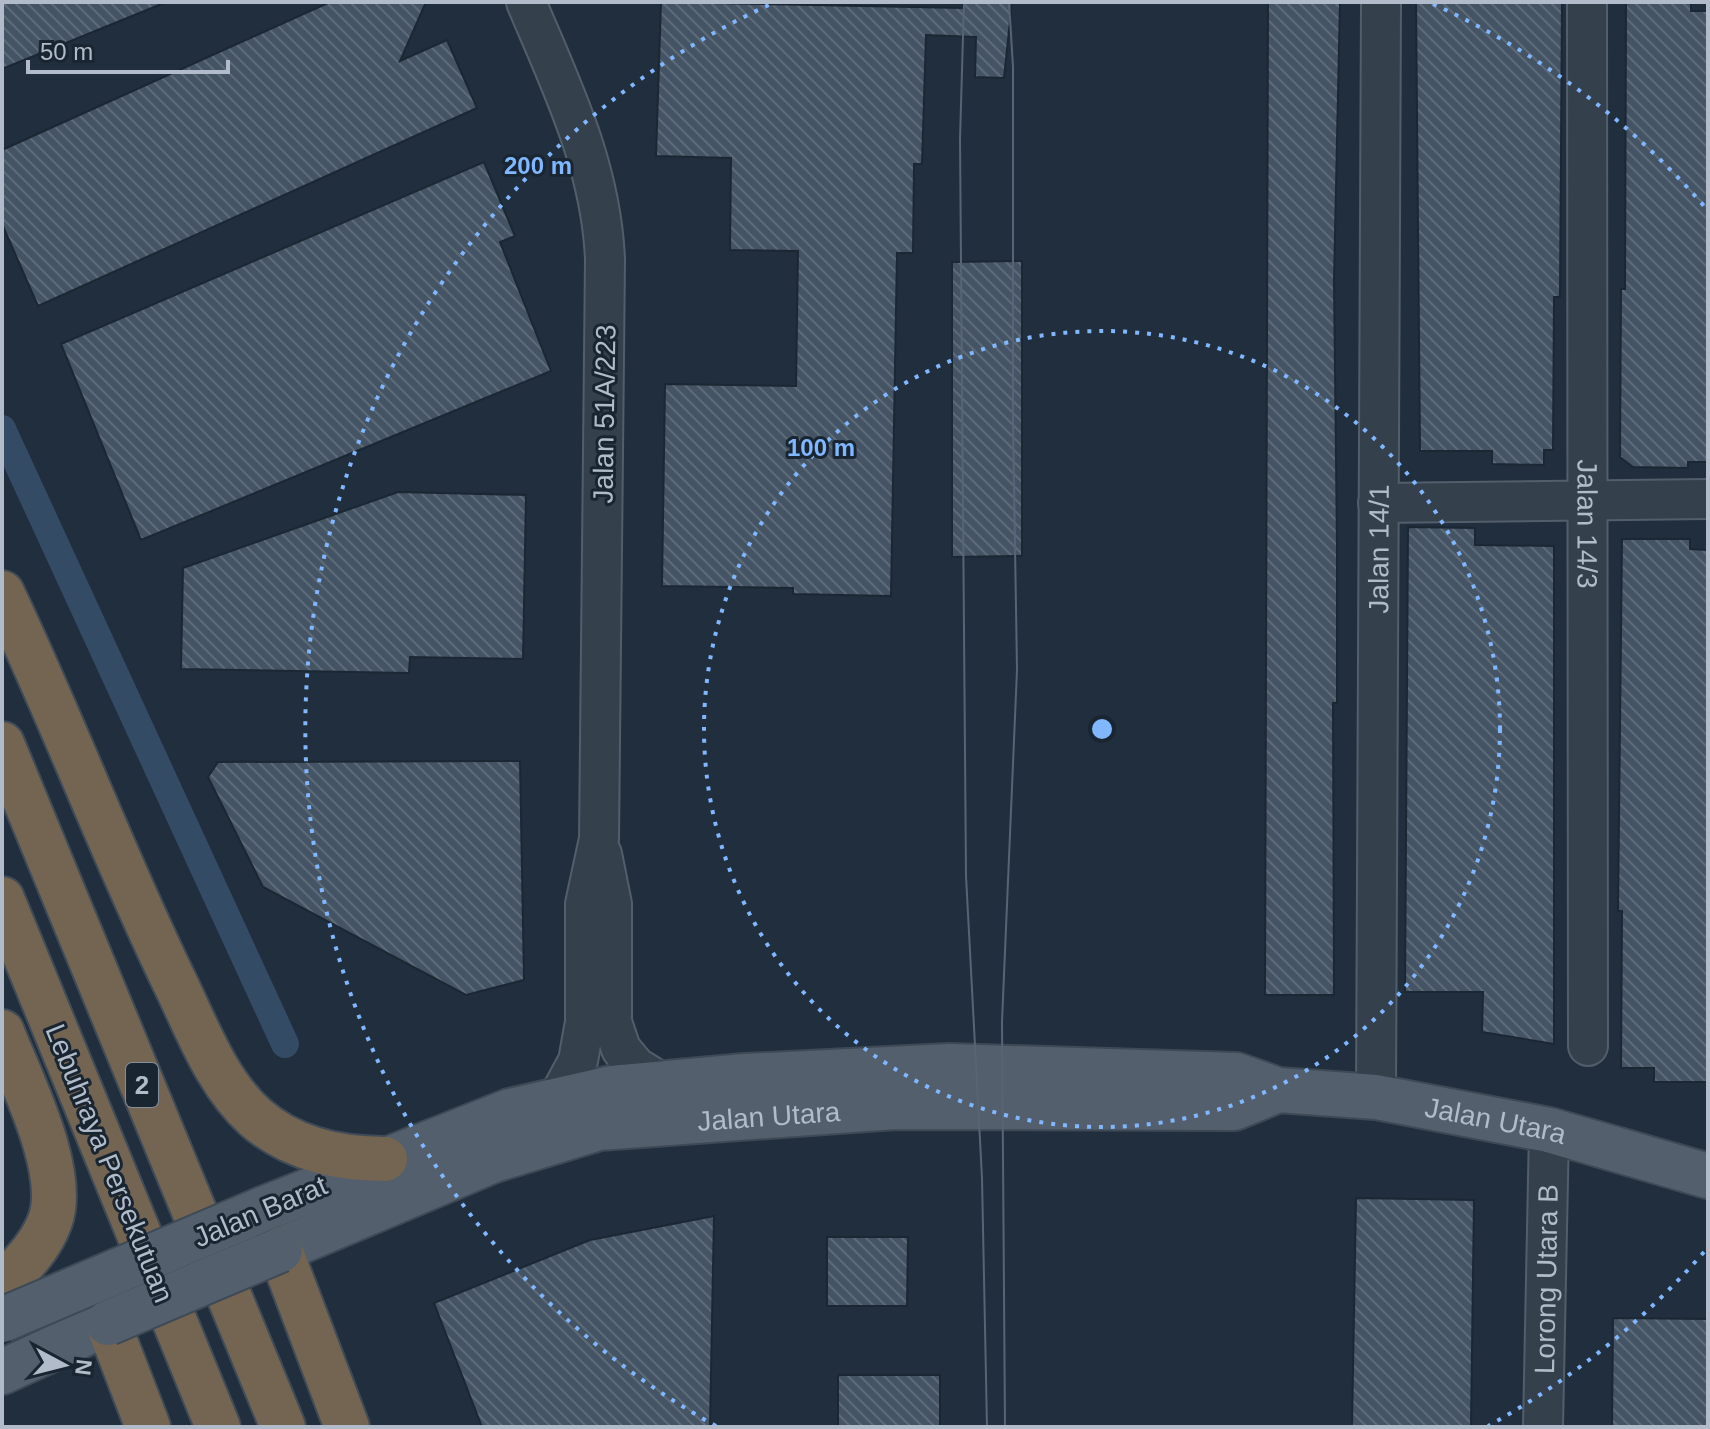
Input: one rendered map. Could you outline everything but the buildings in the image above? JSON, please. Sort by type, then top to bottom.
[{"type":"highway","points":[[2,593],[161,954],[208,1050],[236,1098],[256,1117],[307,1147],[344,1159],[385,1159]]},
{"type":"highway","name":"Lebuhraya Persekutuan","points":[[2,744],[283,1427]]},
{"type":"highway","name":"Lebuhraya Persekutuan","points":[[2,899],[218,1427]]},
{"type":"highway","points":[[2,1032],[46,1147],[53,1186],[52,1218],[37,1247],[2,1284]]},
{"type":"highway","points":[[280,1250],[347,1427]]},
{"type":"highway","points":[[108,1323],[148,1427]]},
{"type":"main road","name":"Jalan Utara","points":[[385,1159],[510,1111],[558,1098],[662,1083],[949,1066],[1236,1075],[1278,1090],[1376,1097],[1549,1130],[1708,1176]]},
{"type":"main road","name":"Jalan Utara","points":[[280,1250],[494,1160],[599,1128],[895,1107],[1234,1108],[1278,1090]]},
{"type":"main road","name":"Jalan Barat","points":[[2,1320],[385,1159]]},
{"type":"main road","name":"Jalan Barat","points":[[2,1372],[280,1250]]},
{"type":"street","name":"Jalan 51A/223","points":[[526,2],[585,142],[603,219],[605,399],[599,839],[585,904],[585,1022],[578,1061],[558,1098]]},
{"type":"street","name":"Jalan 14/1","points":[[1376,1097],[1381,2]]},
{"type":"street","name":"Jalan 14/3","points":[[1587,2],[1588,1046]]},
{"type":"street","points":[[1378,503],[1588,498],[1708,499]]},
{"type":"street","name":"Jalan 51A/223","points":[[599,839],[612,904],[612,1022],[621,1049],[628,1058],[662,1083]]},
{"type":"street","name":"Lorong Utara B","points":[[1543,1427],[1549,1130]]},
{"type":"waterway","points":[[2,429],[285,1044]]},
{"type":"tram line","points":[[964,2],[960,139],[966,876],[982,1178],[987,1427]]},
{"type":"tram line","points":[[1005,1427],[1002,1022],[1017,670],[1013,67],[1009,2]]}]
